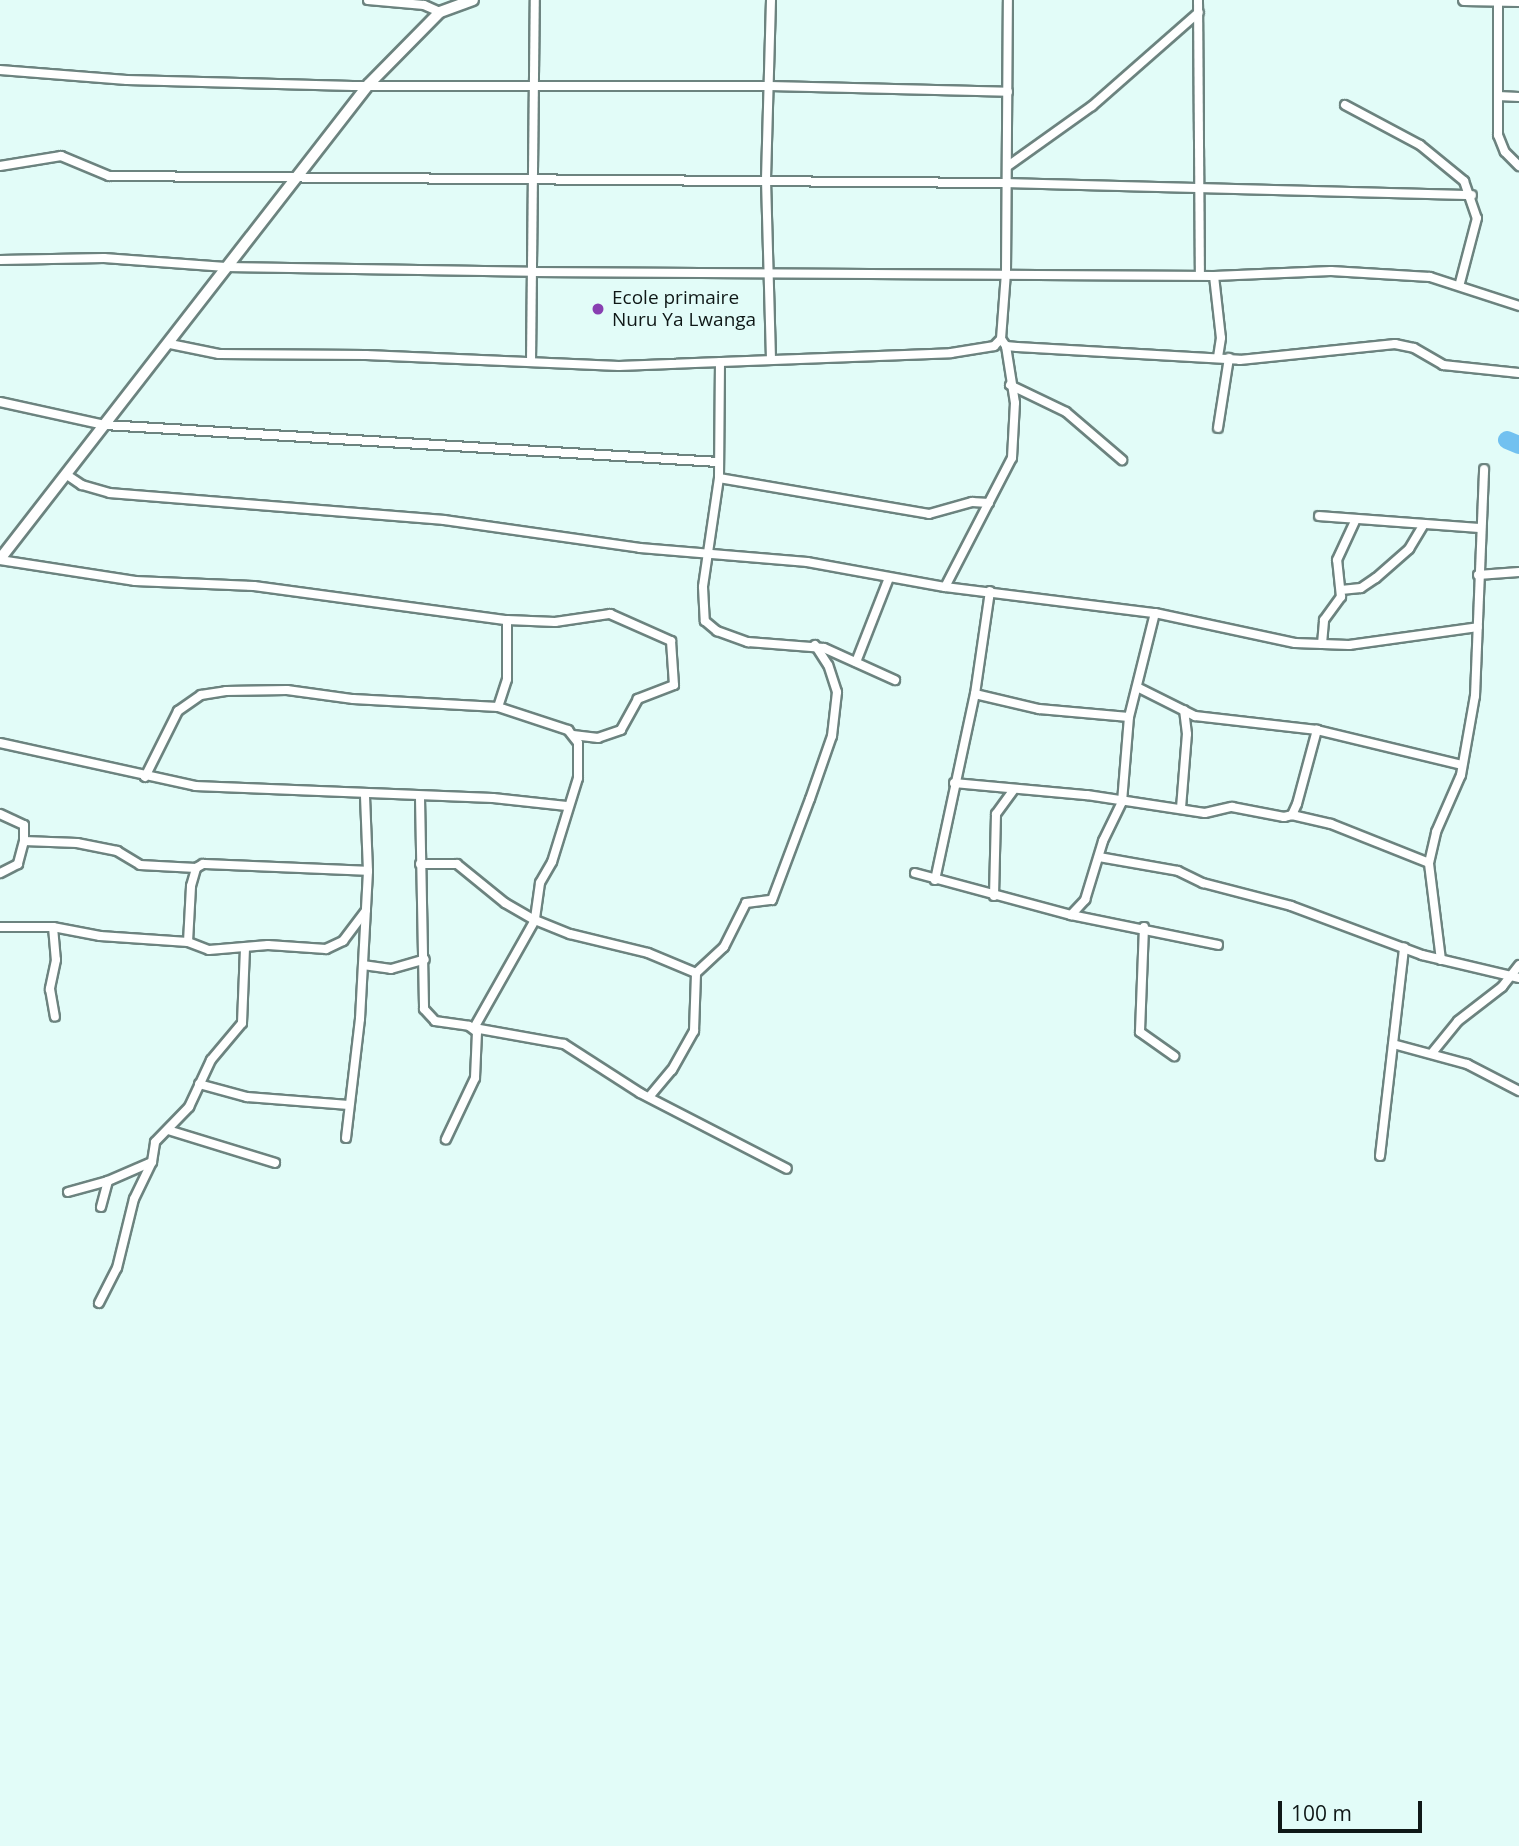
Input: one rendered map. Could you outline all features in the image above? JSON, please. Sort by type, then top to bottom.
[{"type":"street","points":[[369,0],[424,5],[440,12]]},
{"type":"street","points":[[473,0],[440,12],[369,84],[226,267],[170,344],[0,559],[135,581],[254,586],[507,620],[555,622],[610,614],[673,643],[674,685],[638,699],[621,730],[598,738],[573,735]]},
{"type":"street","points":[[531,362],[535,0]]},
{"type":"street","points":[[771,0],[766,180],[771,357]]},
{"type":"street","points":[[945,587],[1012,458],[1016,411],[1003,342],[1008,183],[1008,0]]},
{"type":"street","points":[[1198,0],[1203,188],[1200,275]]},
{"type":"street","points":[[1464,0],[1519,1]]},
{"type":"street","points":[[1498,0],[1500,144],[1519,166]]},
{"type":"street","points":[[1008,166],[1092,106],[1199,12]]},
{"type":"street","points":[[0,70],[127,80],[532,89],[770,86],[1008,92]]},
{"type":"street","points":[[1498,96],[1519,97]]},
{"type":"street","points":[[1345,105],[1437,156],[1464,181],[1472,195],[1476,227],[1460,284]]},
{"type":"street","points":[[0,166],[61,156],[109,176],[1008,183],[1472,195]]},
{"type":"street","points":[[0,260],[104,258],[226,267],[532,272],[1006,272],[1214,276],[1331,271],[1430,277],[1460,284],[1519,306]]},
{"type":"street","points":[[1214,276],[1221,338],[1218,357]]},
{"type":"street","points":[[170,344],[219,354],[619,366],[771,357],[969,352],[1003,342],[1229,358],[1385,343],[1414,348],[1443,365],[1519,373]]},
{"type":"street","points":[[1218,428],[1229,358]]},
{"type":"street","points":[[720,362],[719,478],[707,554],[702,614],[710,628],[748,642],[815,645],[895,680]]},
{"type":"street","points":[[1010,386],[1066,412],[1122,460]]},
{"type":"street","points":[[0,402],[105,425],[719,462]]},
{"type":"street","points":[[1441,960],[1429,863],[1462,765],[1475,696],[1479,528],[1484,469]]},
{"type":"street","points":[[67,475],[82,485],[110,493],[444,520],[707,554],[807,562],[945,587],[1155,612],[1295,643],[1349,645],[1478,627]]},
{"type":"street","points":[[719,478],[929,514],[972,502],[989,503]]},
{"type":"street","points":[[1319,516],[1479,528]]},
{"type":"street","points":[[1322,644],[1324,620],[1338,604],[1340,590],[1337,560],[1356,519]]},
{"type":"street","points":[[1340,590],[1361,588],[1377,578],[1409,549],[1424,524]]},
{"type":"street","points":[[1478,575],[1519,572]]},
{"type":"street","points":[[856,662],[889,578]]},
{"type":"street","points":[[935,880],[975,694],[990,591]]},
{"type":"street","points":[[1071,915],[1085,900],[1122,802],[1129,717],[1155,612]]},
{"type":"street","points":[[498,707],[507,679],[507,620]]},
{"type":"street","points":[[649,1097],[672,1070],[694,1031],[696,973],[724,947],[747,903],[772,900],[824,761],[837,692],[828,665],[815,645]]},
{"type":"street","points":[[1137,688],[1205,718],[1317,730],[1462,765]]},
{"type":"street","points":[[145,777],[178,711],[201,695],[286,690],[353,699],[498,707],[556,724],[573,735],[578,743],[578,778],[567,806],[552,862],[540,883],[535,920],[474,1028],[475,1078],[446,1139]]},
{"type":"street","points":[[975,694],[1039,709],[1129,717]]},
{"type":"street","points":[[1181,808],[1187,734],[1184,710]]},
{"type":"street","points":[[1292,815],[1317,730]]},
{"type":"street","points":[[0,743],[195,786],[504,799],[567,806]]},
{"type":"street","points":[[954,783],[1013,791],[1087,794],[1122,802],[1205,813],[1232,807],[1292,815],[1332,824],[1429,863]]},
{"type":"street","points":[[994,896],[996,814],[1013,791]]},
{"type":"street","points":[[346,1138],[366,911],[368,872],[365,795]]},
{"type":"street","points":[[420,797],[424,1009],[428,1016],[439,1023],[564,1044],[649,1097],[787,1169]]},
{"type":"street","points":[[0,814],[24,825],[24,841],[18,864],[0,873]]},
{"type":"street","points":[[24,841],[77,843],[117,851],[140,865],[195,869],[212,862],[247,868],[368,872]]},
{"type":"street","points":[[1099,857],[1184,872],[1203,883],[1291,906],[1441,960],[1514,977]]},
{"type":"street","points":[[420,864],[457,864],[505,903],[535,920],[570,934],[648,953],[696,973]]},
{"type":"street","points":[[188,942],[195,869]]},
{"type":"street","points":[[915,873],[1071,915],[1144,927],[1218,945]]},
{"type":"street","points":[[0,926],[53,927],[100,936],[188,942],[209,950],[335,946],[366,911]]},
{"type":"street","points":[[53,927],[56,960],[50,989],[55,1017]]},
{"type":"street","points":[[1144,927],[1140,1032],[1174,1056]]},
{"type":"street","points":[[1380,1156],[1404,947]]},
{"type":"street","points":[[99,1303],[117,1268],[134,1199],[152,1162],[155,1142],[189,1107],[211,1060],[242,1023],[245,948]]},
{"type":"street","points":[[363,965],[391,969],[425,959]]},
{"type":"street","points":[[1432,1053],[1458,1021],[1514,977],[1519,965]]},
{"type":"street","points":[[1392,1044],[1432,1053],[1503,1079],[1519,1091]]},
{"type":"street","points":[[200,1084],[247,1097],[349,1105]]},
{"type":"street","points":[[168,1130],[275,1163]]},
{"type":"street","points":[[68,1192],[108,1181],[152,1162]]},
{"type":"street","points":[[101,1207],[108,1181]]},
{"type":"waterway","points":[[1507,440],[1519,445]]},
{"type":"place","name":"Ecole primaire Nuru Ya Lwanga","points":[[598,309]]}]
